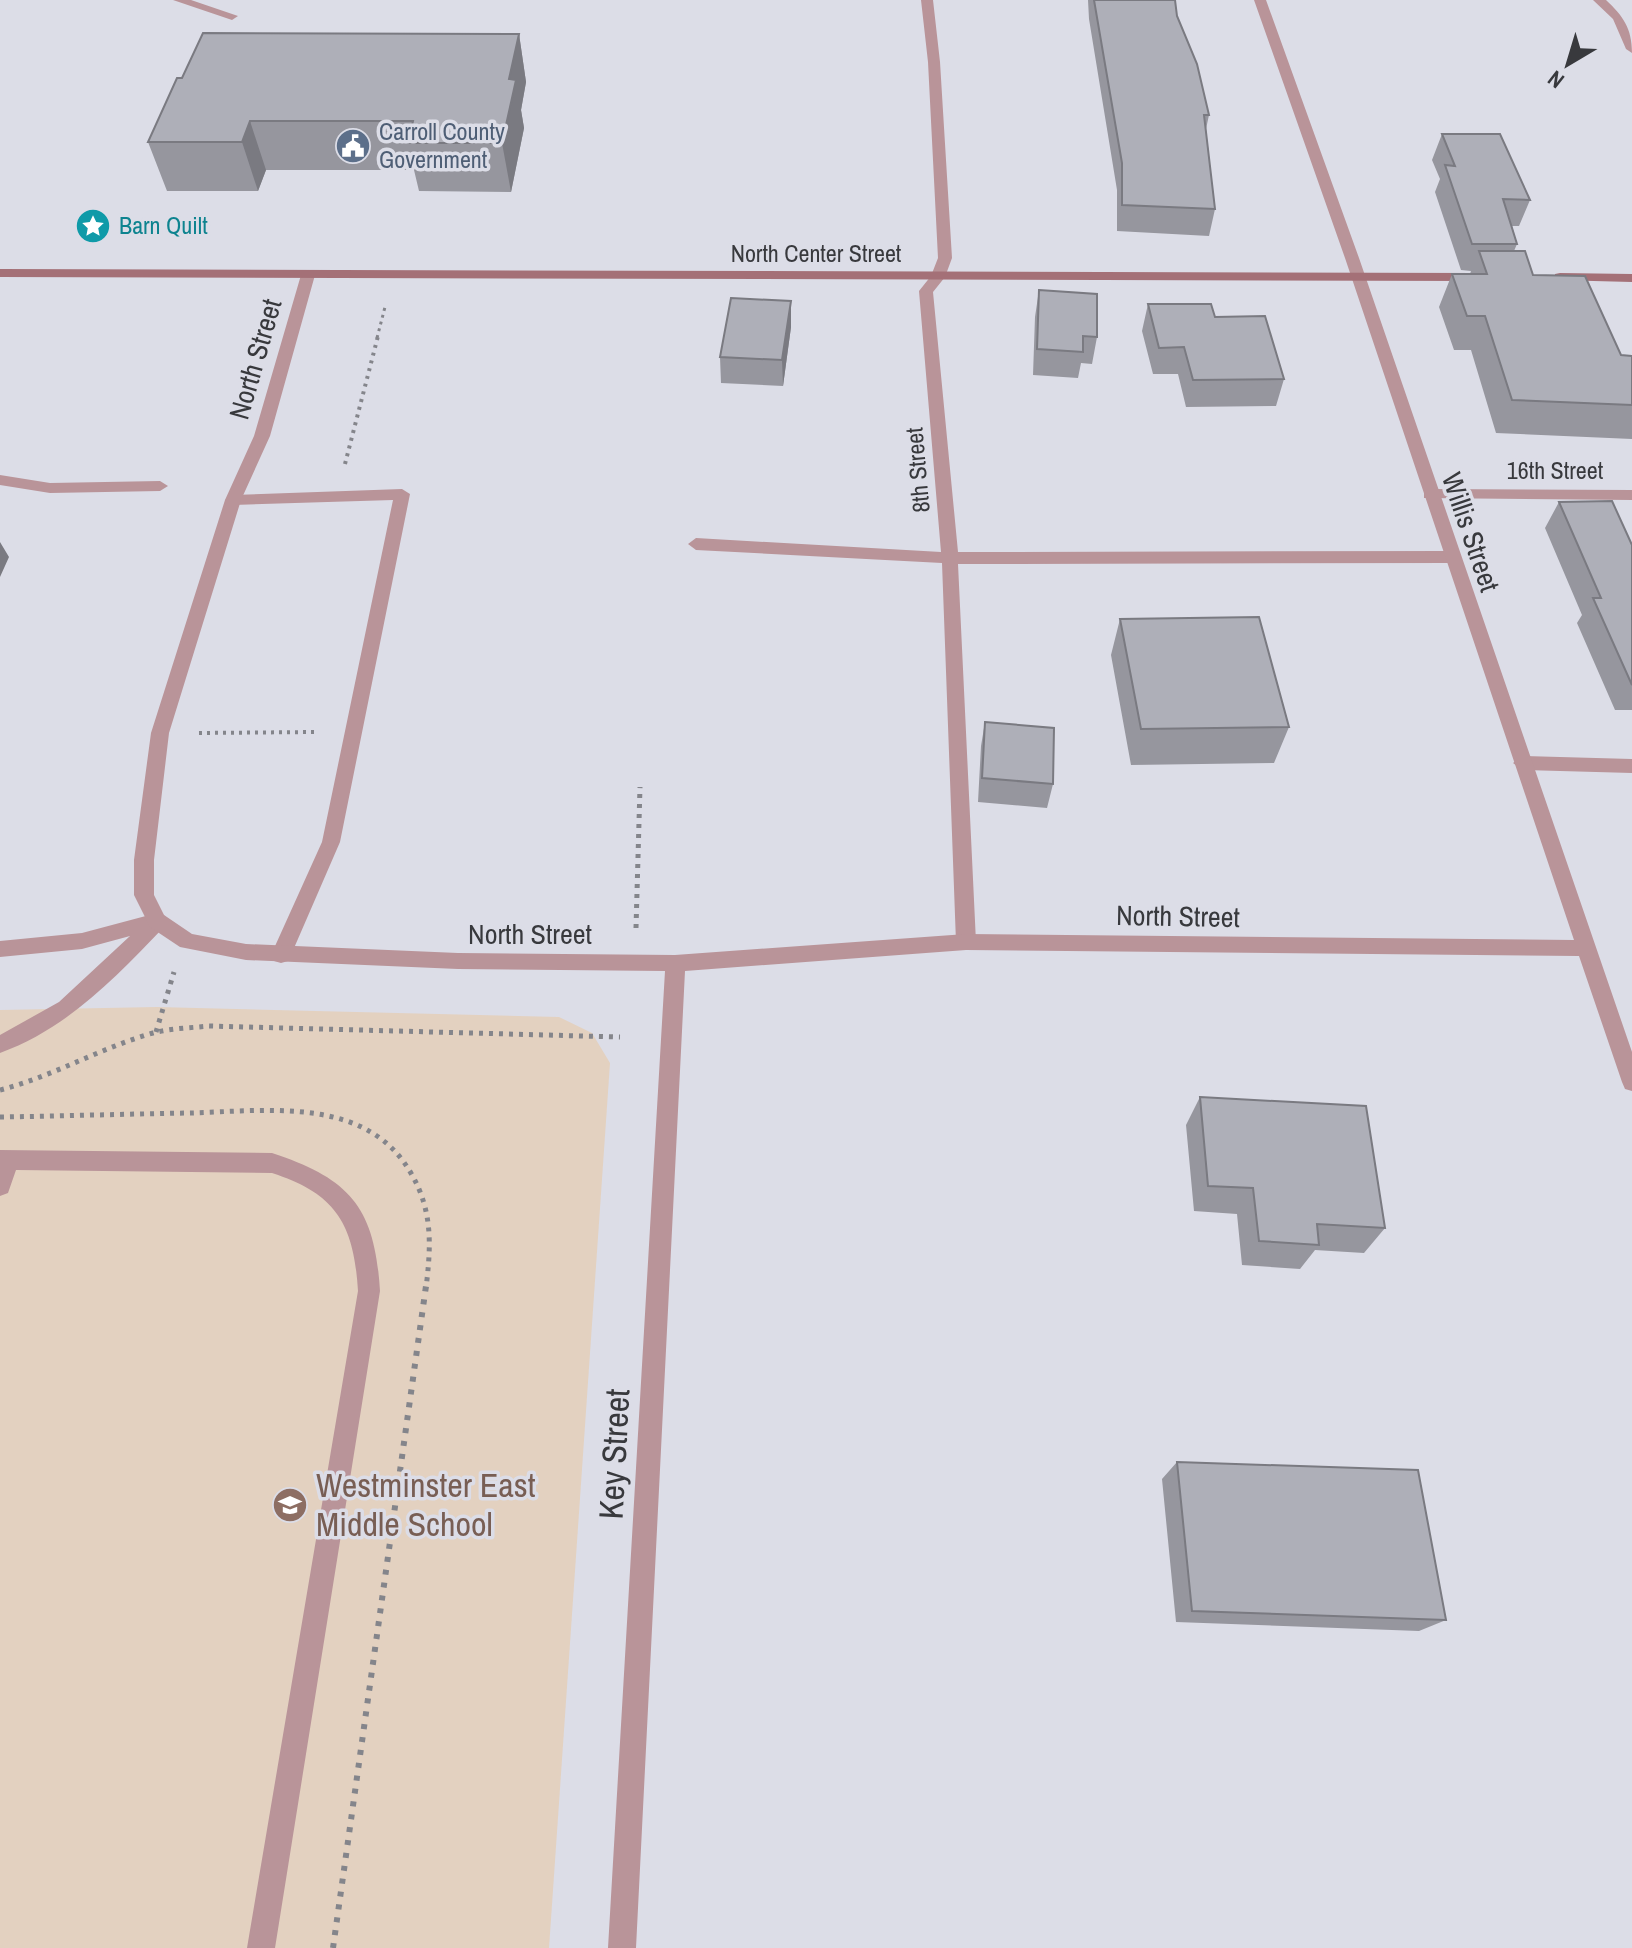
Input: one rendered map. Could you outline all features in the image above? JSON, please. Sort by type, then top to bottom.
[{"type":"street","points":[[179,0],[232,16]]},
{"type":"street","name":"8th Street","points":[[927,0],[934,62],[945,258],[938,277],[926,291],[950,558],[966,942]]},
{"type":"street","name":"Willis Street","points":[[1260,0],[1632,1082]]},
{"type":"street","points":[[1599,0],[1618,18],[1632,49]]},
{"type":"street","name":"North Center Street","points":[[0,273],[1490,277]]},
{"type":"street","name":"North Street","points":[[308,275],[262,436],[233,500],[160,733],[143,880],[144,895],[157,921],[187,941],[215,949],[281,955],[458,961],[675,963],[966,942],[1584,948]]},
{"type":"street","points":[[1538,277],[1632,278]]},
{"type":"street","points":[[0,480],[50,488],[160,486]]},
{"type":"street","points":[[233,500],[402,494],[331,842],[281,955]]},
{"type":"street","name":"16th Street","points":[[1430,494],[1632,495]]},
{"type":"street","points":[[696,544],[950,558],[1451,557]]},
{"type":"street","points":[[1522,763],[1632,766]]},
{"type":"street","points":[[0,949],[82,941],[157,921]]},
{"type":"street","points":[[0,1044],[43,1026],[68,1009],[157,921]]},
{"type":"street","name":"Key Street","points":[[622,1948],[675,963]]},
{"type":"street","points":[[0,1186],[4,1160],[272,1163],[305,1172],[329,1187],[349,1209],[362,1237],[369,1262],[369,1291],[261,1948]]},
{"type":"path","points":[[337,496],[387,299]]},
{"type":"path","points":[[222,733],[354,731]]},
{"type":"path","points":[[636,933],[640,787]]},
{"type":"path","points":[[156,1032],[171,974]]},
{"type":"path","points":[[0,1090],[41,1079],[110,1047],[156,1032],[209,1026],[620,1037]]},
{"type":"shaded area","name":"Westminster East Middle School","points":[[157,1007],[559,1017],[592,1033],[610,1063],[549,1948],[0,1948],[0,1010]]},
{"type":"building","points":[[1094,0],[1175,0],[1177,16],[1197,64],[1209,115],[1204,115],[1215,209],[1122,205],[1122,163]]},
{"type":"building","points":[[203,33],[519,34],[509,79],[516,80],[502,143],[408,143],[413,121],[250,121],[242,142],[148,142],[177,78],[182,78]]},
{"type":"building","points":[[1442,134],[1500,134],[1530,200],[1503,199],[1517,244],[1472,244],[1445,165],[1455,166]]},
{"type":"building","points":[[1479,251],[1525,251],[1533,275],[1585,276],[1621,355],[1632,356],[1632,405],[1512,400],[1485,316],[1467,316],[1452,274],[1487,274]]},
{"type":"building","points":[[1039,290],[1097,294],[1097,337],[1083,336],[1083,352],[1037,349]]},
{"type":"building","points":[[731,298],[791,301],[782,360],[720,357]]},
{"type":"building","points":[[1148,304],[1211,304],[1215,317],[1265,316],[1284,379],[1193,380],[1184,347],[1159,348]]},
{"type":"building","points":[[1612,501],[1632,545],[1632,685],[1593,598],[1601,598],[1559,502]]},
{"type":"building","points":[[1259,617],[1289,727],[1141,729],[1120,619]]},
{"type":"building","points":[[985,722],[1054,728],[1053,784],[982,778]]},
{"type":"building","points":[[1200,1097],[1366,1106],[1385,1228],[1317,1224],[1319,1245],[1259,1241],[1253,1188],[1208,1186]]},
{"type":"building","points":[[1177,1462],[1418,1470],[1446,1620],[1192,1611]]},
{"type":"place","name":"Carroll County Government","points":[[353,146]]},
{"type":"place","name":"Barn Quilt","points":[[93,226]]},
{"type":"place","name":"Westminster East Middle School","points":[[290,1505]]}]
